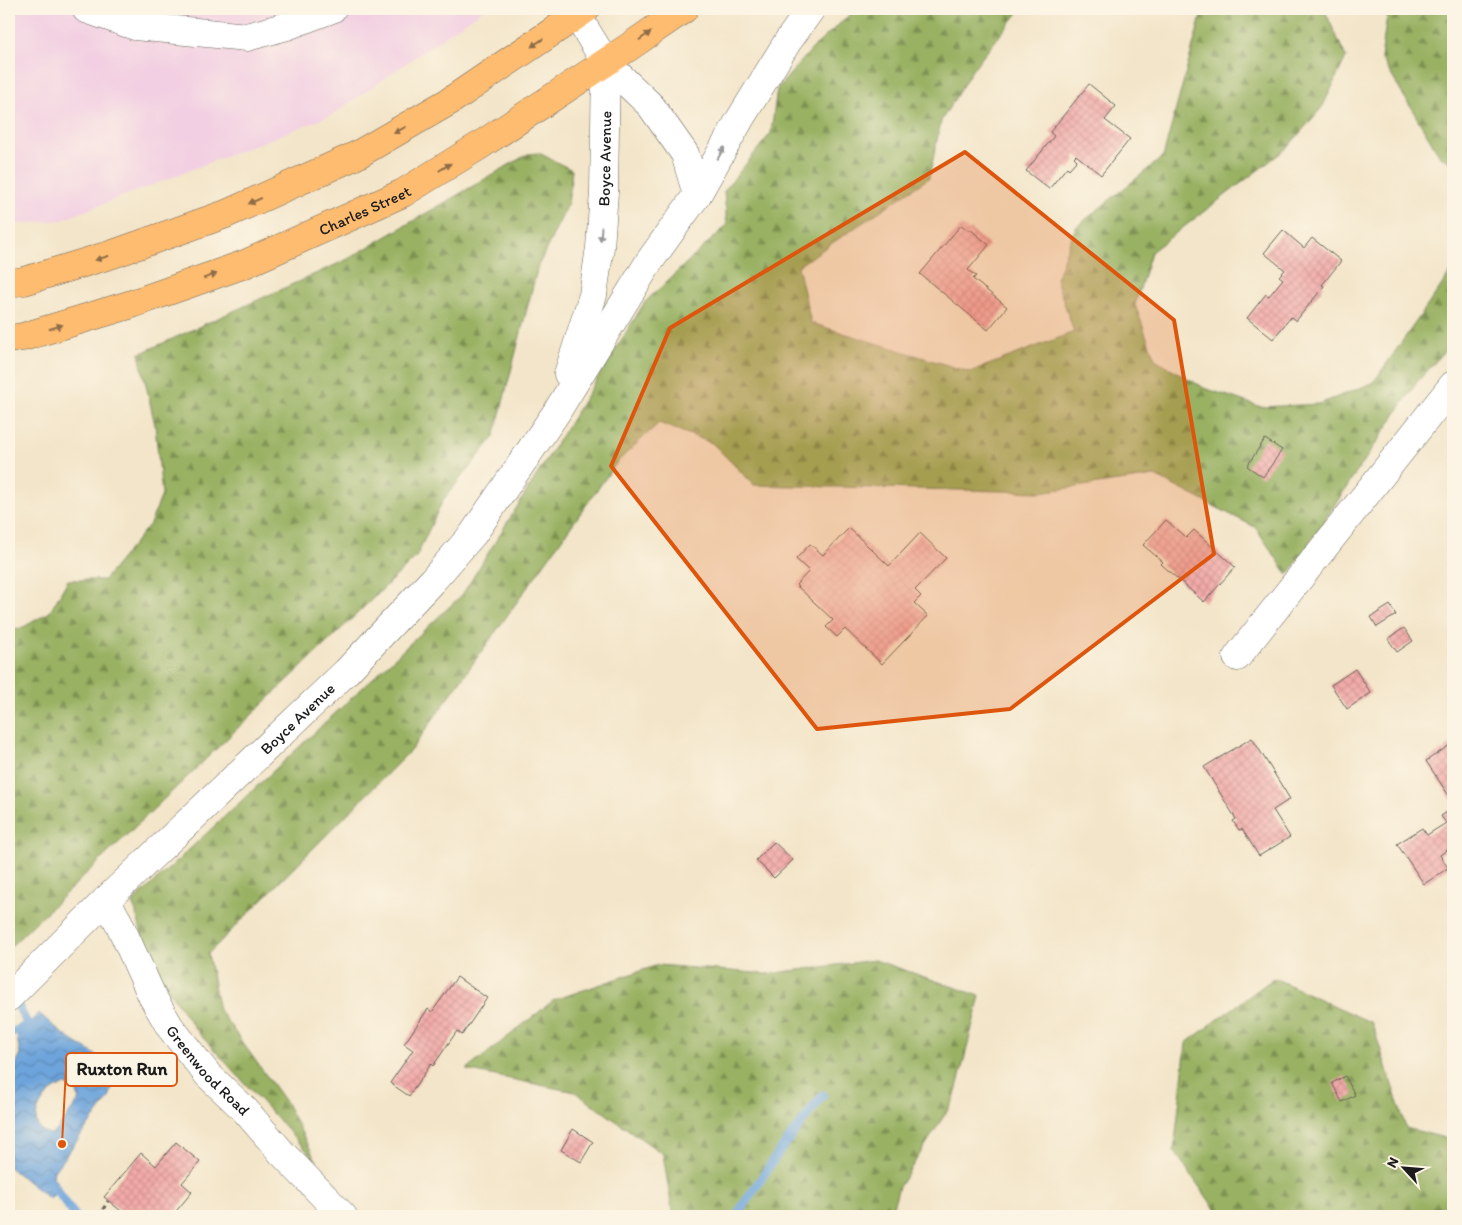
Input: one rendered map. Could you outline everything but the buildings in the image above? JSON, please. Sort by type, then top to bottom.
[{"type":"main road","name":"Charles Street","points":[[9,339],[23,337],[128,306],[245,264],[403,193],[479,146],[684,9]]},
{"type":"main road","points":[[9,283],[24,281],[113,254],[226,214],[357,155],[450,101],[579,11]]},
{"type":"street","points":[[86,9],[135,26],[247,37],[287,26],[332,9]]},
{"type":"street","name":"Boyce Avenue","points":[[16,990],[106,900],[346,672],[433,580],[473,534],[556,413],[649,262],[697,195],[740,119],[788,41],[811,9]]},
{"type":"street","points":[[579,11],[606,62],[651,106],[685,154],[697,195]]},
{"type":"street","name":"Boyce Avenue","points":[[556,413],[593,295],[600,247],[604,192],[606,62]]},
{"type":"street","points":[[1237,658],[1453,385]]},
{"type":"street","name":"Greenwood Road","points":[[106,900],[119,923],[152,996],[170,1027],[208,1075],[244,1109],[282,1153],[343,1216]]},
{"type":"path","points":[[99,1216],[108,1200]]},
{"type":"highlighted area","points":[[965,152],[1174,320],[1214,554],[1010,709],[817,729],[611,466],[670,328]]},
{"type":"shaded area","points":[[9,9],[484,9],[332,115],[62,220],[9,225]]},
{"type":"green space","points":[[856,9],[1021,9],[972,70],[941,121],[929,178],[798,266],[811,323],[970,372],[1074,332],[1056,279],[1075,228],[1163,157],[1203,9],[1324,9],[1346,57],[1323,106],[1287,148],[1151,252],[1135,305],[1155,359],[1204,388],[1261,407],[1319,404],[1373,383],[1453,269],[1453,342],[1417,382],[1288,575],[1255,527],[1155,476],[1040,492],[754,485],[712,443],[659,423],[617,462],[411,750],[208,954],[219,1010],[286,1103],[317,1162],[196,1030],[150,964],[133,902],[462,595],[645,302],[727,225],[724,191],[771,133],[777,89],[814,47]]},
{"type":"green space","points":[[1388,9],[1447,9],[1453,18],[1453,164],[1440,156],[1381,58]]},
{"type":"green space","points":[[539,153],[572,170],[568,204],[538,266],[494,437],[443,500],[416,557],[9,948],[9,630],[20,629],[50,612],[68,580],[104,580],[150,524],[162,495],[155,425],[139,354],[346,260],[528,154]]},
{"type":"green space","points":[[875,960],[980,996],[954,1100],[899,1187],[890,1216],[673,1216],[663,1154],[575,1092],[466,1070],[554,1000],[658,965],[767,974]]},
{"type":"green space","points":[[1274,978],[1372,1023],[1406,1128],[1453,1140],[1453,1216],[1220,1216],[1174,1151],[1186,1043]]},
{"type":"water","points":[[39,1013],[62,1033],[104,1062],[113,1075],[113,1084],[109,1098],[54,1171],[53,1177],[60,1187],[50,1199],[9,1167],[9,1083],[20,1055],[17,1036]],"holes":[[[66,1085],[75,1090],[80,1099],[58,1129],[51,1134],[42,1131],[37,1125],[36,1117],[38,1109],[49,1093]]]},
{"type":"waterway","points":[[13,996],[28,1025],[34,1032]]},
{"type":"waterway","points":[[13,1032],[28,1025]]},
{"type":"waterway","points":[[736,1216],[779,1152],[823,1095]]},
{"type":"waterway","points":[[51,1182],[75,1216]]},
{"type":"place","name":"Ruxton Run","points":[[62,1144]]}]
